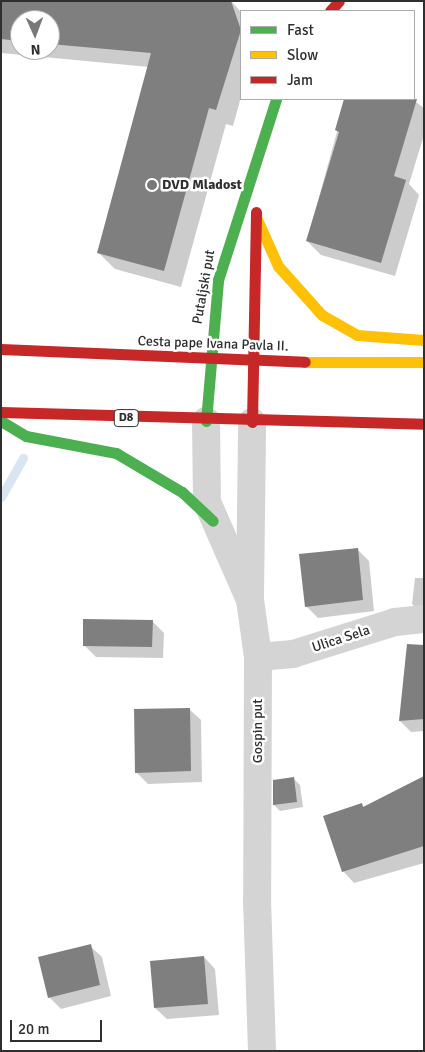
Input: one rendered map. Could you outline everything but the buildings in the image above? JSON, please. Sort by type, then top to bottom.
[{"type":"main road","name":"Putaljski put","points":[[206,421],[209,359],[218,280],[253,163],[276,100]]},
{"type":"main road","name":"Putaljski put","points":[[252,422],[256,217],[253,163]]},
{"type":"main road","points":[[256,217],[284,274],[322,315],[357,335],[424,340]]},
{"type":"main road","name":"Cesta pape Ivana Pavla II.","points":[[1,349],[209,359],[424,362]]},
{"type":"main road","name":"D8","points":[[1,412],[206,421],[424,424]]},
{"type":"main road","points":[[1,421],[26,436],[116,453],[182,492],[213,521]]},
{"type":"street","name":"Gospin put","points":[[206,421],[205,479],[213,521],[250,600],[258,657],[257,900],[262,1051]]},
{"type":"street","points":[[250,600],[252,422]]},
{"type":"street","name":"Ulica Sela","points":[[258,657],[293,654],[395,622],[424,619]]},
{"type":"waterway","points":[[1,497],[23,458]]},
{"type":"traffic: fast","points":[[206,421],[218,280],[276,100]]},
{"type":"traffic: fast","points":[[1,421],[26,436],[116,453],[182,492],[213,521]]},
{"type":"traffic: slow","points":[[256,217],[278,266],[322,315],[357,335],[424,340]]},
{"type":"traffic: slow","points":[[305,362],[424,362]]},
{"type":"traffic: jam","points":[[331,10],[339,1]]},
{"type":"traffic: jam","points":[[252,422],[256,212]]},
{"type":"traffic: jam","points":[[1,349],[305,362]]},
{"type":"traffic: jam","points":[[1,412],[424,424]]},
{"type":"place","name":"DVD Mladost","points":[[152,185]]}]
